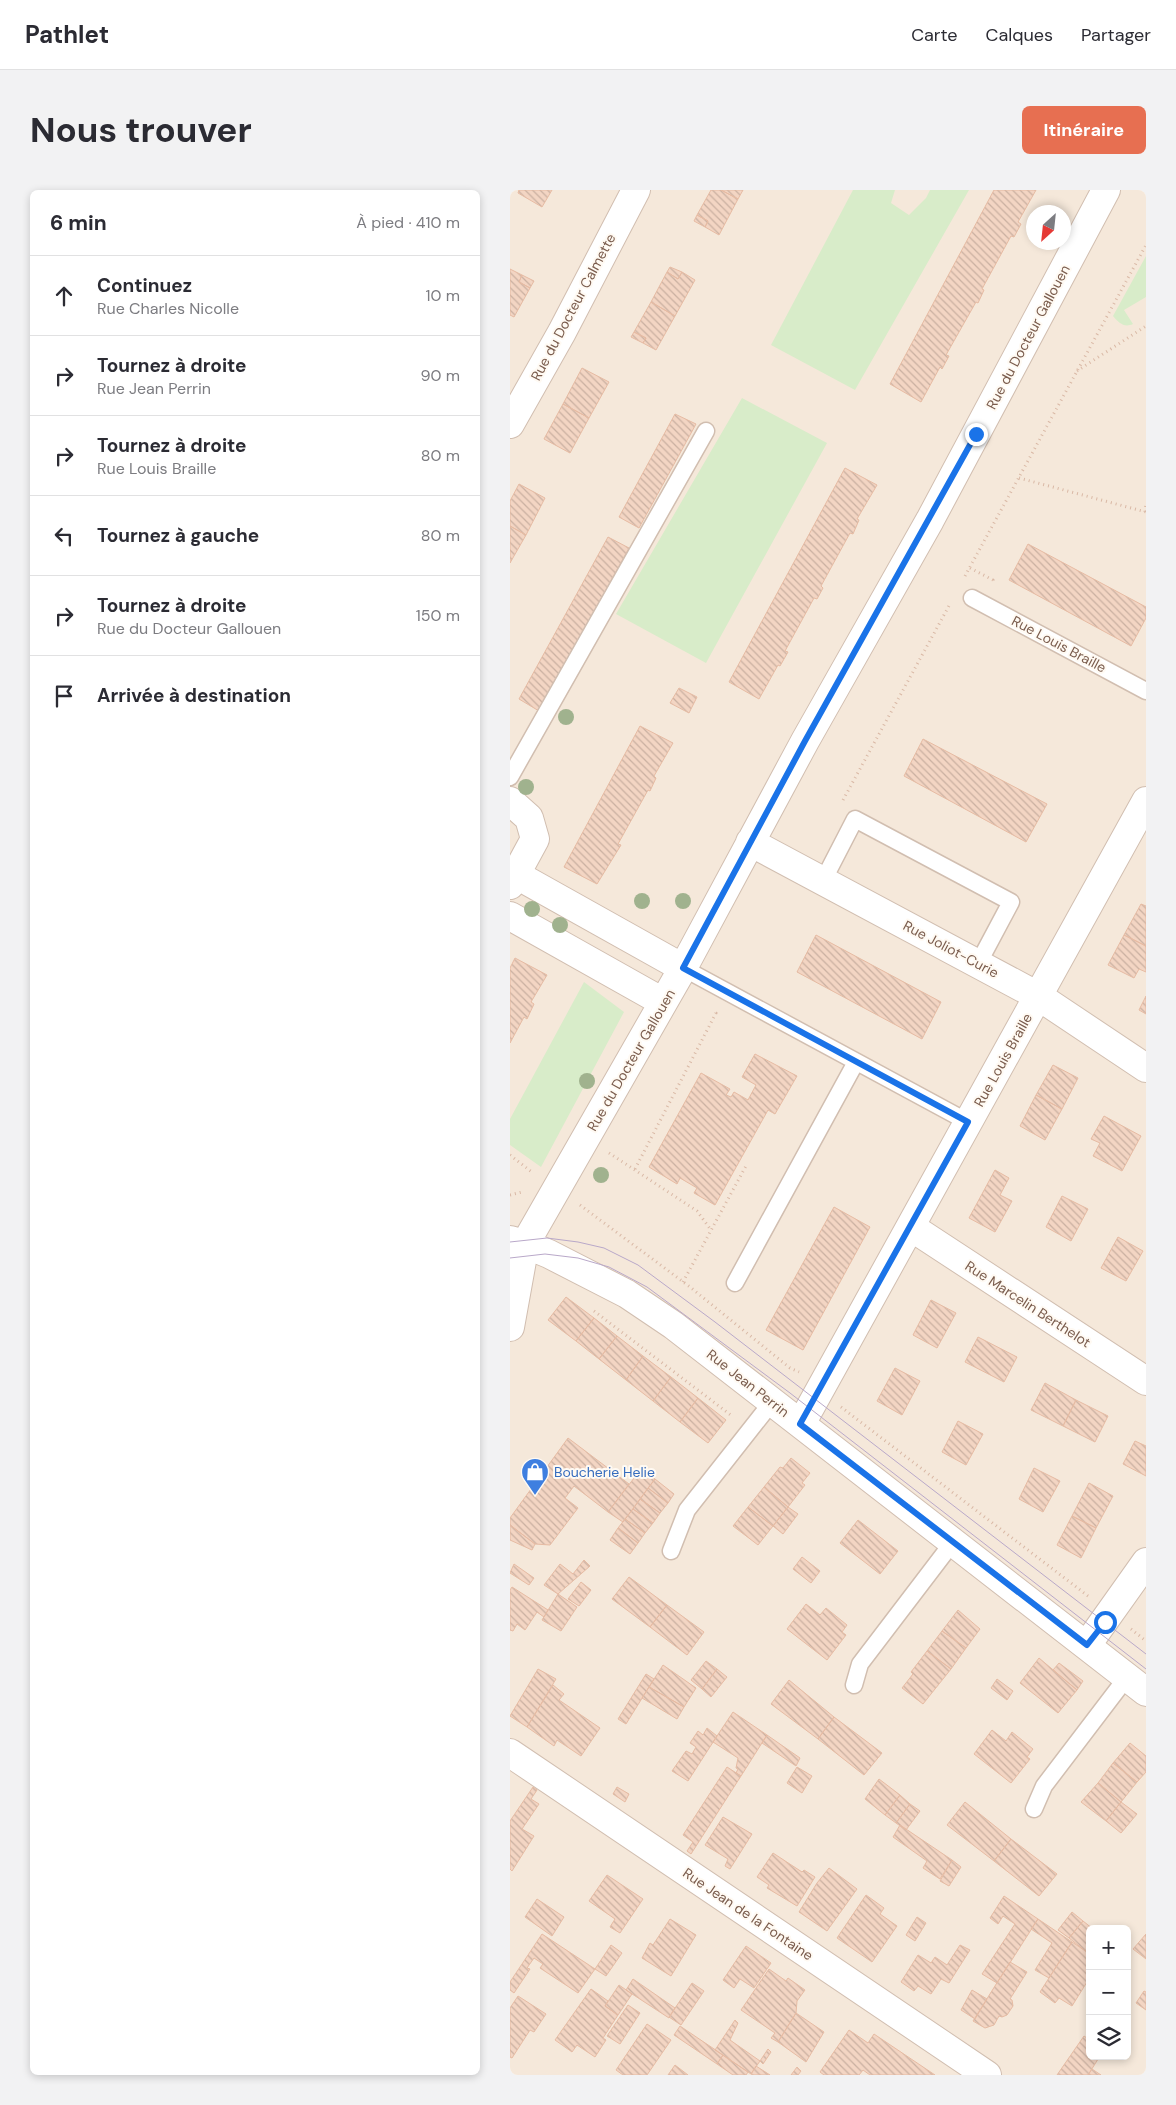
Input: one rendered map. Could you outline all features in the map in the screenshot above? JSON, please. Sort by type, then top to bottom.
[{"type":"street","name":"Rue du Docteur Calmette","points":[[510,424],[562,332],[636,190]]},
{"type":"street","name":"Rue du Docteur Gallouen","points":[[510,1327],[518,1242],[683,968],[750,842],[930,520],[1106,190]]},
{"type":"street","points":[[510,801],[529,818],[534,839],[513,879],[683,968]]},
{"type":"street","name":"Rue Louis Braille","points":[[800,1424],[1038,996],[1144,810]]},
{"type":"street","name":"Rue Joliot-Curie","points":[[750,842],[1038,996],[1146,1068]]},
{"type":"street","points":[[510,916],[663,1002]]},
{"type":"street","name":"Rue Marcelin Berthelot","points":[[911,1227],[1146,1381]]},
{"type":"street","name":"Rue Jean Perrin","points":[[518,1242],[627,1294],[673,1325],[1137,1685]]},
{"type":"street","points":[[1087,1645],[1146,1562]]},
{"type":"street","name":"Rue Jean de la Fontaine","points":[[510,1753],[987,2075]]},
{"type":"lane","points":[[510,777],[706,431]]},
{"type":"lane","name":"Rue Louis Braille","points":[[972,598],[1146,690]]},
{"type":"lane","points":[[823,881],[855,819],[1011,902],[978,964]]},
{"type":"lane","points":[[683,968],[968,1122]]},
{"type":"lane","points":[[735,1283],[856,1062]]},
{"type":"lane","points":[[671,1551],[687,1510],[772,1402]]},
{"type":"lane","points":[[854,1685],[860,1664],[953,1542]]},
{"type":"lane","points":[[1034,1810],[1044,1786],[1137,1685]]},
{"type":"path","points":[[965,576],[1146,245]]},
{"type":"path","points":[[1077,372],[1146,326]]},
{"type":"path","points":[[1019,478],[1145,512],[1146,503]]},
{"type":"path","points":[[855,819],[841,805],[951,603]]},
{"type":"path","points":[[635,1169],[716,1013],[709,1010]]},
{"type":"path","points":[[606,1151],[697,1211],[711,1230]]},
{"type":"path","points":[[510,1155],[539,1177]]},
{"type":"path","points":[[683,1282],[747,1164]]},
{"type":"path","points":[[510,1195],[529,1190]]},
{"type":"shaded area","points":[[510,190],[1146,190],[1146,2075],[510,2075]]},
{"type":"green space","points":[[853,190],[895,190],[891,203],[909,215],[926,198],[930,190],[969,190],[855,390],[771,345]]},
{"type":"green space","points":[[1146,256],[1146,297],[1124,310],[1133,324],[1124,325],[1113,316]]},
{"type":"green space","points":[[742,398],[827,443],[706,663],[616,614]]},
{"type":"green space","points":[[584,982],[624,1012],[541,1167],[510,1145],[510,1119]]},
{"type":"building","points":[[519,190],[552,190],[542,207],[518,193]]},
{"type":"building","points":[[711,190],[721,190],[738,199],[719,235],[705,227],[708,221],[697,215]]},
{"type":"building","points":[[721,190],[743,190],[738,199]]},
{"type":"building","points":[[994,190],[1036,190],[1018,222],[1021,224],[1014,237],[1011,236],[982,289],[984,290],[978,303],[976,302],[946,355],[949,356],[942,369],[940,367],[921,402],[890,384]]},
{"type":"building","points":[[697,215],[708,221],[705,227],[694,221]]},
{"type":"building","points":[[670,267],[682,272],[678,279],[667,272]]},
{"type":"building","points":[[510,269],[522,275],[519,282],[530,288],[514,317],[510,315]]},
{"type":"building","points":[[667,272],[678,279],[682,272],[695,280],[675,316],[651,302]]},
{"type":"building","points":[[522,275],[534,281],[530,288],[519,282]]},
{"type":"building","points":[[651,302],[675,316],[656,350],[643,343],[646,338],[634,332]]},
{"type":"building","points":[[634,332],[646,338],[643,343],[631,337]]},
{"type":"building","points":[[582,368],[609,382],[589,418],[563,404]]},
{"type":"building","points":[[563,404],[589,418],[570,453],[544,439]]},
{"type":"building","points":[[675,414],[696,424],[639,528],[619,517]]},
{"type":"building","points":[[845,468],[877,485],[857,519],[859,520],[853,534],[850,533],[821,586],[823,588],[817,599],[814,598],[785,651],[788,652],[780,666],[778,665],[759,699],[729,682]]},
{"type":"building","points":[[519,484],[545,498],[526,535],[510,526],[510,501]]},
{"type":"building","points":[[510,526],[526,535],[510,563]]},
{"type":"building","points":[[608,537],[629,548],[539,711],[519,699]]},
{"type":"building","points":[[1028,544],[1146,607],[1146,618],[1131,646],[1009,580]]},
{"type":"building","points":[[679,688],[697,697],[689,713],[670,703]]},
{"type":"building","points":[[640,726],[673,743],[654,776],[656,778],[650,791],[648,790],[618,844],[621,845],[597,884],[564,867]]},
{"type":"building","points":[[923,739],[1047,804],[1026,842],[904,776]]},
{"type":"building","points":[[1141,904],[1146,906],[1146,946],[1124,935]]},
{"type":"building","points":[[816,935],[941,1002],[922,1039],[797,972]]},
{"type":"building","points":[[1124,935],[1146,946],[1146,972],[1139,969],[1134,978],[1108,965]]},
{"type":"building","points":[[515,958],[547,975],[531,1002],[534,1004],[527,1019],[524,1017],[510,1043],[510,968]]},
{"type":"building","points":[[1146,996],[1146,1014],[1139,1010]]},
{"type":"building","points":[[755,1054],[797,1076],[775,1114],[768,1110],[715,1205],[694,1193],[697,1188],[680,1178],[677,1184],[649,1167],[701,1073],[730,1089],[726,1095],[731,1097],[734,1092],[748,1100],[756,1085],[742,1077]]},
{"type":"building","points":[[1053,1065],[1078,1078],[1062,1109],[1036,1095]]},
{"type":"building","points":[[1036,1095],[1062,1109],[1045,1140],[1020,1126]]},
{"type":"building","points":[[1104,1116],[1141,1136],[1122,1171],[1093,1156],[1100,1143],[1091,1139]]},
{"type":"building","points":[[995,1170],[1009,1178],[1000,1195],[1012,1201],[995,1232],[969,1218]]},
{"type":"building","points":[[1062,1196],[1088,1209],[1071,1241],[1046,1227]]},
{"type":"building","points":[[834,1207],[870,1227],[803,1350],[766,1330]]},
{"type":"building","points":[[1118,1237],[1143,1251],[1126,1281],[1101,1268]]},
{"type":"building","points":[[566,1297],[594,1318],[576,1341],[548,1320]]},
{"type":"building","points":[[931,1300],[956,1313],[937,1348],[913,1335]]},
{"type":"building","points":[[594,1318],[617,1336],[599,1359],[576,1341]]},
{"type":"building","points":[[617,1336],[643,1356],[626,1380],[599,1359]]},
{"type":"building","points":[[978,1337],[1017,1357],[1004,1382],[965,1362]]},
{"type":"building","points":[[643,1356],[671,1377],[653,1401],[626,1380]]},
{"type":"building","points":[[895,1368],[920,1381],[902,1415],[877,1401]]},
{"type":"building","points":[[671,1377],[698,1398],[680,1422],[653,1401]]},
{"type":"building","points":[[1045,1383],[1076,1400],[1063,1426],[1031,1410]]},
{"type":"building","points":[[698,1398],[726,1420],[708,1443],[680,1422]]},
{"type":"building","points":[[1076,1400],[1108,1416],[1095,1442],[1063,1426]]},
{"type":"building","points":[[958,1421],[983,1434],[966,1465],[942,1452]]},
{"type":"building","points":[[568,1438],[629,1484],[608,1512],[574,1486],[565,1498],[578,1508],[550,1545],[535,1544],[510,1525],[510,1518]]},
{"type":"building","points":[[1135,1441],[1146,1446],[1146,1476],[1123,1464]]},
{"type":"building","points":[[791,1458],[810,1473],[802,1483],[805,1485],[788,1507],[764,1487],[780,1467],[783,1468]]},
{"type":"building","points":[[1034,1468],[1060,1481],[1043,1512],[1019,1499]]},
{"type":"building","points":[[641,1469],[655,1479],[623,1522],[608,1512]]},
{"type":"building","points":[[655,1479],[674,1494],[668,1503],[648,1488]]},
{"type":"building","points":[[1089,1483],[1113,1496],[1096,1528],[1072,1516]]},
{"type":"building","points":[[764,1487],[788,1507],[773,1526],[748,1507]]},
{"type":"building","points":[[648,1488],[668,1503],[660,1513],[640,1499]]},
{"type":"building","points":[[640,1499],[660,1513],[653,1523],[633,1509]]},
{"type":"building","points":[[748,1507],[773,1526],[758,1545],[733,1526]]},
{"type":"building","points":[[788,1507],[798,1514],[783,1534],[773,1526]]},
{"type":"building","points":[[633,1509],[653,1523],[645,1533],[625,1519]]},
{"type":"building","points":[[1072,1516],[1096,1528],[1081,1558],[1057,1545]]},
{"type":"building","points":[[625,1519],[645,1533],[638,1543],[618,1528]]},
{"type":"building","points":[[858,1520],[898,1551],[880,1574],[840,1543]]},
{"type":"building","points":[[510,1525],[535,1544],[532,1550],[510,1540]]},
{"type":"building","points":[[618,1528],[638,1543],[630,1554],[610,1540]]},
{"type":"building","points":[[802,1557],[820,1571],[811,1583],[793,1569]]},
{"type":"building","points":[[584,1560],[590,1566],[558,1594],[544,1585],[560,1564],[573,1574]]},
{"type":"building","points":[[514,1564],[534,1578],[529,1585],[510,1573]]},
{"type":"building","points":[[629,1577],[667,1605],[650,1627],[612,1599]]},
{"type":"building","points":[[581,1582],[591,1590],[579,1606],[568,1599]]},
{"type":"building","points":[[512,1587],[548,1610],[544,1617],[537,1612],[525,1630],[517,1624],[513,1631],[510,1630],[510,1590]]},
{"type":"building","points":[[558,1594],[577,1607],[561,1631],[542,1620]]},
{"type":"building","points":[[806,1604],[820,1615],[826,1608],[847,1625],[842,1632],[846,1635],[827,1660],[787,1629]]},
{"type":"building","points":[[667,1605],[704,1632],[687,1655],[650,1627]]},
{"type":"building","points":[[958,1610],[980,1629],[966,1648],[942,1631]]},
{"type":"building","points":[[942,1631],[966,1648],[951,1669],[927,1651]]},
{"type":"building","points":[[927,1651],[951,1669],[923,1704],[902,1688],[913,1674],[911,1672]]},
{"type":"building","points":[[1039,1658],[1077,1690],[1058,1713],[1020,1683]]},
{"type":"building","points":[[706,1661],[717,1669],[702,1689],[691,1680]]},
{"type":"building","points":[[1059,1663],[1083,1681],[1077,1690],[1053,1670]]},
{"type":"building","points":[[663,1665],[696,1688],[684,1707],[649,1687]]},
{"type":"building","points":[[538,1669],[556,1679],[527,1727],[510,1716]]},
{"type":"building","points":[[717,1669],[727,1677],[711,1697],[702,1689]]},
{"type":"building","points":[[646,1674],[654,1679],[626,1724],[618,1719]]},
{"type":"building","points":[[997,1679],[1013,1691],[1007,1700],[991,1688]]},
{"type":"building","points":[[789,1680],[834,1717],[818,1739],[771,1704]]},
{"type":"building","points":[[553,1685],[564,1694],[559,1700],[600,1728],[581,1756],[557,1740],[554,1746],[527,1727]]},
{"type":"building","points":[[649,1687],[684,1707],[677,1719],[642,1698]]},
{"type":"building","points":[[733,1712],[767,1735],[741,1776],[736,1773],[738,1758],[713,1742]]},
{"type":"building","points":[[834,1717],[882,1753],[864,1775],[818,1739]]},
{"type":"building","points":[[707,1728],[717,1736],[688,1781],[672,1771],[686,1751],[692,1754],[696,1747],[690,1743],[698,1731],[703,1735]]},
{"type":"building","points":[[992,1730],[1006,1741],[1012,1732],[1033,1749],[1027,1757],[1030,1759],[1011,1783],[974,1754]]},
{"type":"building","points":[[767,1735],[800,1758],[796,1766],[762,1743]]},
{"type":"building","points":[[1130,1743],[1146,1756],[1146,1772],[1137,1782],[1113,1763]]},
{"type":"building","points":[[1113,1763],[1137,1782],[1121,1802],[1098,1783]]},
{"type":"building","points":[[727,1767],[741,1776],[691,1854],[687,1851],[693,1842],[683,1835]]},
{"type":"building","points":[[797,1767],[812,1776],[802,1793],[787,1783]]},
{"type":"building","points":[[879,1779],[900,1795],[885,1815],[865,1799]]},
{"type":"building","points":[[1098,1783],[1121,1802],[1106,1821],[1081,1802]]},
{"type":"building","points":[[533,1787],[537,1790],[531,1799],[539,1804],[522,1829],[534,1836],[512,1871],[510,1869],[510,1821]]},
{"type":"building","points":[[617,1787],[629,1794],[625,1802],[613,1794]]},
{"type":"building","points":[[900,1795],[910,1804],[896,1823],[885,1815]]},
{"type":"building","points":[[965,1802],[1011,1839],[994,1861],[947,1825]]},
{"type":"building","points":[[1121,1802],[1137,1814],[1121,1833],[1106,1821]]},
{"type":"building","points":[[910,1804],[920,1811],[906,1830],[896,1823]]},
{"type":"building","points":[[723,1817],[752,1834],[730,1869],[725,1866],[728,1859],[705,1845]]},
{"type":"building","points":[[900,1825],[952,1860],[940,1879],[923,1868],[927,1861],[893,1837]]},
{"type":"building","points":[[1011,1839],[1057,1874],[1039,1896],[994,1861]]},
{"type":"building","points":[[773,1853],[802,1872],[804,1870],[815,1877],[797,1906],[767,1888],[769,1885],[757,1877]]},
{"type":"building","points":[[952,1860],[961,1867],[949,1886],[940,1881]]},
{"type":"building","points":[[829,1868],[857,1889],[827,1931],[799,1912]]},
{"type":"building","points":[[607,1875],[643,1899],[620,1933],[610,1927],[615,1919],[589,1901]]},
{"type":"building","points":[[866,1895],[884,1908],[880,1914],[897,1926],[872,1962],[837,1938]]},
{"type":"building","points":[[1004,1896],[1038,1919],[997,1983],[982,1974],[1015,1924],[1003,1916],[998,1924],[990,1918]]},
{"type":"building","points":[[537,1899],[564,1917],[552,1936],[525,1917]]},
{"type":"building","points":[[1072,1912],[1083,1921],[1069,1938],[1058,1930]]},
{"type":"building","points":[[917,1917],[926,1923],[915,1941],[906,1935]]},
{"type":"building","points":[[670,1919],[696,1935],[671,1976],[642,1958],[650,1943],[653,1945]]},
{"type":"building","points":[[1038,1919],[1072,1942],[1049,1978],[1035,1970],[1052,1943],[1031,1929]]},
{"type":"building","points":[[1083,1921],[1088,1925],[1086,1925],[1086,1951],[1069,1938]]},
{"type":"building","points":[[542,1934],[595,1969],[578,1993],[540,1968],[543,1964],[534,1958],[527,1968],[530,1969],[514,1993],[510,1990],[510,1982]]},
{"type":"building","points":[[1146,1934],[1146,1959],[1133,1949]]},
{"type":"building","points":[[1072,1942],[1086,1951],[1086,1984],[1072,2006],[1059,1998],[1055,2003],[1040,1992]]},
{"type":"building","points":[[611,1945],[622,1953],[606,1976],[595,1969]]},
{"type":"building","points":[[960,1945],[970,1950],[949,1983],[941,1979],[931,1994],[918,1986],[914,1991],[901,1982],[918,1955],[931,1963],[935,1957],[947,1965]]},
{"type":"building","points":[[746,1946],[771,1963],[754,1988],[740,1979],[734,1988],[723,1980]]},
{"type":"building","points":[[1010,1962],[1027,1972],[1010,1999],[1013,2006],[1007,2015],[999,2016],[994,2025],[985,2028],[973,2021]]},
{"type":"building","points":[[769,1969],[786,1981],[788,1978],[805,1990],[797,2001],[796,2013],[778,2042],[771,2038],[775,2033],[741,2010]]},
{"type":"building","points":[[633,1979],[675,2008],[669,2018],[626,1990]]},
{"type":"building","points":[[692,1983],[704,1991],[681,2025],[669,2017]]},
{"type":"building","points":[[619,1985],[632,1994],[618,2015],[605,2006]]},
{"type":"building","points":[[591,1989],[608,2001],[605,2006],[618,2015],[603,2038],[606,2040],[595,2057],[577,2045],[572,2052],[555,2040]]},
{"type":"building","points":[[972,1990],[987,1999],[975,2019],[961,2010]]},
{"type":"building","points":[[1144,1991],[1146,1992],[1146,2010],[1136,2003]]},
{"type":"building","points":[[518,1996],[546,2014],[534,2032],[530,2030],[512,2058],[510,2057],[510,2008]]},
{"type":"building","points":[[628,2005],[640,2013],[620,2044],[607,2036]]},
{"type":"building","points":[[796,2013],[824,2032],[806,2062],[778,2042]]},
{"type":"building","points":[[735,2020],[738,2023],[730,2040],[760,2061],[751,2074],[715,2050]]},
{"type":"building","points":[[647,2024],[671,2040],[647,2075],[623,2075],[616,2070]]},
{"type":"building","points":[[680,2026],[723,2055],[717,2064],[674,2035]]},
{"type":"building","points":[[849,2030],[868,2043],[874,2034],[935,2075],[870,2075],[863,2070],[859,2075],[824,2075],[820,2072]]},
{"type":"building","points":[[1084,2036],[1086,2037],[1086,2060],[1097,2060],[1088,2075],[1057,2075]]},
{"type":"building","points":[[768,2049],[771,2052],[763,2064],[760,2061]]},
{"type":"building","points":[[723,2055],[748,2072],[746,2075],[733,2075],[717,2064]]},
{"type":"building","points":[[675,2065],[688,2075],[668,2075]]},
{"type":"building","points":[[756,2066],[770,2075],[751,2074]]},
{"type":"building","points":[[797,2067],[801,2071],[798,2075],[791,2075]]},
{"type":"building","points":[[1092,2069],[1101,2075],[1088,2075]]},
{"type":"tram line","points":[[510,1242],[547,1238],[578,1242],[604,1248],[638,1265],[715,1322],[1146,1654]]},
{"type":"tram line","points":[[510,1258],[545,1254],[578,1258],[609,1267],[647,1287],[790,1393],[1146,1669]]},
{"type":"place","name":"Boucherie Helie","points":[[535,1496]]},
{"type":"route","points":[[976,434],[930,520],[805,741],[683,968],[968,1122],[800,1424],[1087,1645],[1105,1622]]}]
